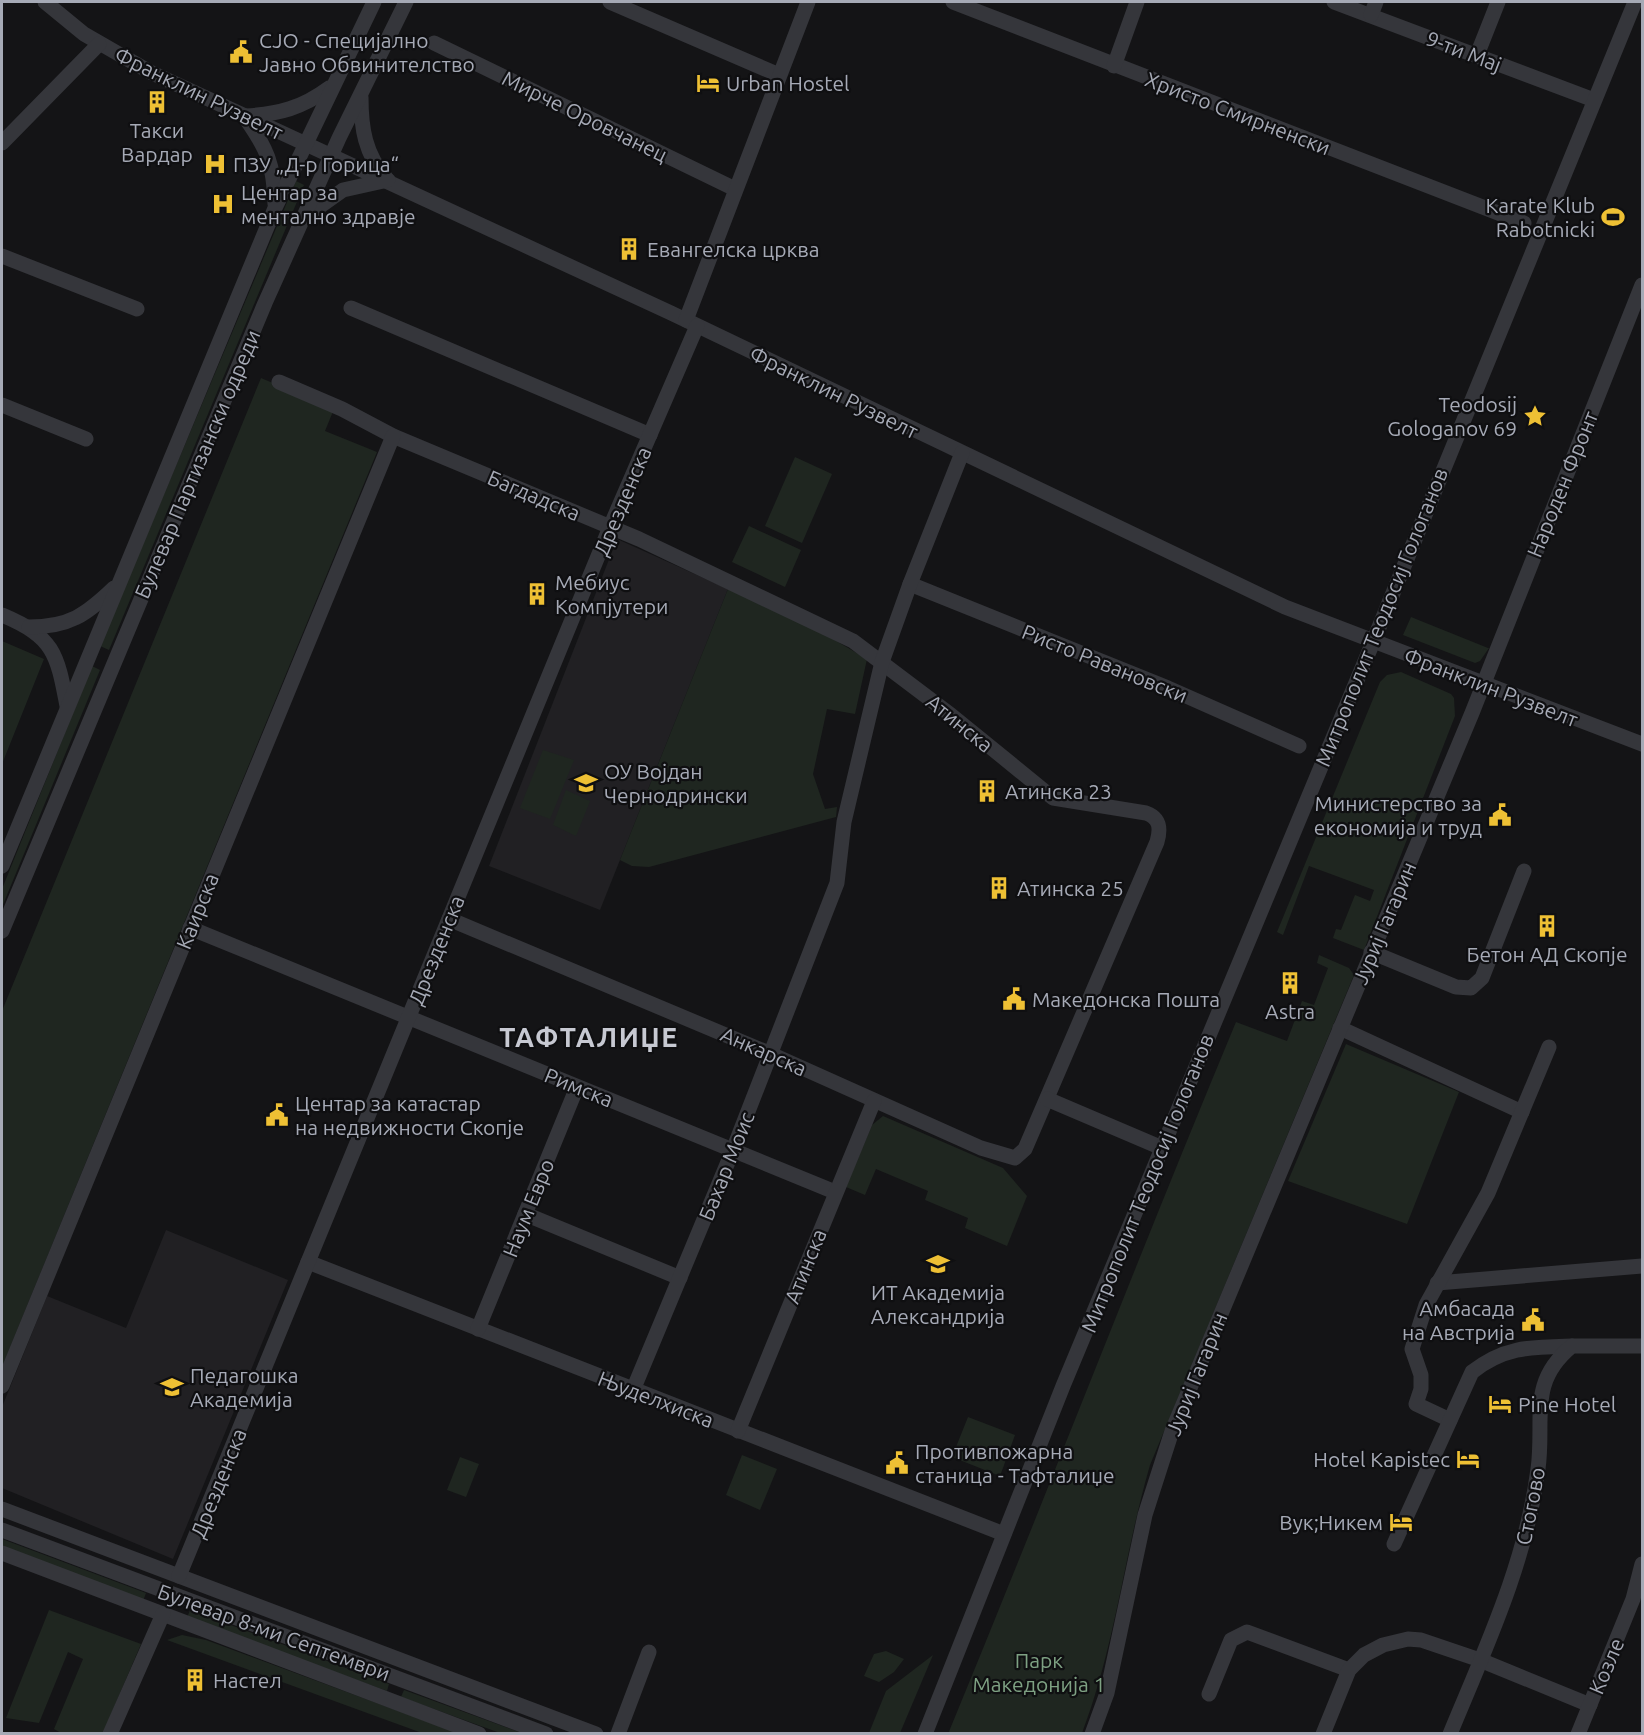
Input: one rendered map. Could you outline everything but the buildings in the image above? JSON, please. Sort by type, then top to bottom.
[{"type":"street","name":"Франклин Рузвелт","points":[[45,2],[99,44],[150,72],[388,180],[1275,602],[1483,685],[1642,744]]},
{"type":"street","name":"Булевар Партизански одреди","points":[[2,866],[275,208],[304,143],[374,2]]},
{"type":"street","name":"Булевар Партизански одреди","points":[[2,931],[302,219],[360,93],[406,2]]},
{"type":"street","points":[[610,2],[779,75]]},
{"type":"street","name":"Дрезденска","points":[[179,1576],[610,527],[650,435],[691,323],[735,189],[808,2]]},
{"type":"street","name":"Христо Смирненски","points":[[953,2],[1524,223]]},
{"type":"street","points":[[1114,66],[1137,2]]},
{"type":"street","name":"9-ти Мај","points":[[1334,2],[1374,8],[1477,55],[1594,100]]},
{"type":"street","points":[[1477,55],[1498,2]]},
{"type":"street","name":"Митрополит Теодосиј Гологанов","points":[[925,1734],[1162,1148],[1373,642],[1635,2]]},
{"type":"street","name":"Мирче Оровчанец","points":[[435,43],[735,189]]},
{"type":"street","points":[[2,143],[99,44]]},
{"type":"street","points":[[275,208],[274,183],[269,155],[244,116],[291,111],[306,104],[332,86]]},
{"type":"street","points":[[360,93],[364,139],[375,166],[388,180]]},
{"type":"street","points":[[302,219],[343,190],[388,180]]},
{"type":"street","points":[[2,260],[137,309]]},
{"type":"street","name":"Народен Фронт","points":[[1483,685],[1642,285]]},
{"type":"street","points":[[351,308],[650,435]]},
{"type":"street","name":"Багдадска","points":[[279,382],[393,436],[610,527],[834,631],[853,640],[882,662]]},
{"type":"street","points":[[2,405],[86,439]]},
{"type":"street","name":"Каирска","points":[[2,1386],[393,436]]},
{"type":"street","name":"Бахар Моис","points":[[633,1390],[733,1150],[837,883],[844,822],[882,662],[962,453]]},
{"type":"street","points":[[29,627],[55,627],[69,621],[97,604],[118,584]]},
{"type":"street","name":"Ристо Равановски","points":[[910,584],[1168,688],[1299,746]]},
{"type":"street","points":[[2,615],[29,627],[44,639],[55,655],[67,706]]},
{"type":"street","name":"Атинска","points":[[882,662],[1036,784]]},
{"type":"street","name":"Јуриј Гагарин","points":[[1092,1734],[1112,1672],[1145,1515],[1172,1431],[1483,685]]},
{"type":"street","name":"Анкарска","points":[[449,919],[771,1054],[981,1148],[1015,1158],[1023,1153],[1047,1099],[1157,842],[1160,827],[1155,818],[1149,814],[1055,798],[1036,784]]},
{"type":"street","points":[[1371,952],[1456,987],[1471,988],[1482,978],[1524,871]]},
{"type":"street","name":"Римска","points":[[190,928],[835,1192]]},
{"type":"street","points":[[1340,1028],[1522,1112]]},
{"type":"street","points":[[1450,1420],[1416,1404],[1420,1389],[1420,1375],[1412,1349],[1426,1305],[1488,1193],[1549,1047]]},
{"type":"street","name":"Наум Евро","points":[[478,1329],[577,1087]]},
{"type":"street","points":[[1047,1099],[1162,1148]]},
{"type":"street","name":"Атинска","points":[[738,1431],[874,1101]]},
{"type":"street","points":[[525,1214],[680,1278]]},
{"type":"street","name":"Њуделхиска","points":[[308,1262],[1004,1534]]},
{"type":"street","points":[[1437,1283],[1642,1266]]},
{"type":"street","points":[[1394,1544],[1472,1372],[1490,1358],[1517,1349],[1642,1346]]},
{"type":"street","name":"Стогово","points":[[1450,1734],[1508,1591],[1529,1528],[1539,1466],[1542,1394],[1545,1378],[1555,1363],[1572,1347]]},
{"type":"street","points":[[2,1509],[596,1734]]},
{"type":"street","name":"Булевар 8-ми Септември","points":[[2,1530],[546,1734]]},
{"type":"street","points":[[65,1554],[72,1536]]},
{"type":"street","name":"Булевар 8-ми Септември","points":[[2,1553],[479,1734]]},
{"type":"street","name":"Козле","points":[[1578,1734],[1633,1599],[1642,1564]]},
{"type":"street","points":[[198,1582],[203,1606]]},
{"type":"street","points":[[110,1734],[163,1614]]},
{"type":"street","points":[[1209,1694],[1231,1640],[1247,1632],[1349,1670]]},
{"type":"street","points":[[1323,1734],[1349,1670],[1364,1655],[1383,1645],[1408,1639],[1421,1640],[1480,1660],[1590,1705]]},
{"type":"street","points":[[618,1734],[649,1652]]},
{"type":"shaded area","name":"ОУ Војдан Чернодрински","points":[[617,539],[728,589],[600,910],[489,866]]},
{"type":"shaded area","name":"Педагошка Академија","points":[[166,1230],[288,1280],[173,1559],[2,1488],[2,1407],[47,1296],[126,1328]]},
{"type":"green space","points":[[296,181],[304,185],[109,650],[100,646]]},
{"type":"green space","points":[[261,378],[334,409],[325,431],[377,452],[2,1367],[2,1011]]},
{"type":"green space","points":[[795,457],[832,474],[802,543],[765,526]]},
{"type":"green space","points":[[749,526],[801,550],[785,587],[732,562]]},
{"type":"green space","points":[[728,589],[807,624],[867,659],[855,714],[827,709],[813,774],[825,809],[837,807],[836,817],[649,867],[632,866],[620,860]]},
{"type":"green space","points":[[1411,617],[1489,648],[1480,661],[1475,663],[1403,635]]},
{"type":"green space","points":[[2,641],[44,659],[2,764]]},
{"type":"green space","points":[[92,666],[100,670],[2,907],[2,889]]},
{"type":"green space","points":[[1401,672],[1451,694],[1454,698],[1455,716],[1364,950],[1333,938],[1336,929],[1341,930],[1355,895],[1370,901],[1374,890],[1309,866],[1283,935],[1277,932],[1380,682],[1387,675]]},
{"type":"green space","points":[[543,750],[574,760],[550,819],[520,808]]},
{"type":"green space","points":[[566,790],[590,801],[576,836],[553,825]]},
{"type":"green space","name":"Парк Македонија 1","points":[[1319,955],[1349,968],[1354,975],[1150,1465],[1103,1667],[1082,1733],[948,1734],[1236,1022],[1287,1041],[1302,1001],[1314,1005],[1328,968],[1317,963]]},
{"type":"green space","points":[[1346,1044],[1459,1092],[1407,1224],[1288,1181]]},
{"type":"green space","points":[[883,1116],[1003,1168],[1027,1196],[1007,1246],[965,1228],[968,1218],[925,1200],[928,1191],[876,1169],[865,1195],[846,1187],[872,1125]]},
{"type":"green space","points":[[968,1417],[1015,1435],[1000,1476],[952,1457]]},
{"type":"green space","points":[[742,1455],[777,1469],[760,1510],[726,1495]]},
{"type":"green space","points":[[460,1457],[479,1464],[466,1497],[447,1490]]},
{"type":"green space","points":[[2,1539],[146,1593],[143,1601],[2,1547]]},
{"type":"green space","points":[[49,1610],[141,1644],[103,1733],[61,1733],[54,1729],[83,1659],[68,1652],[39,1723],[6,1718]]},
{"type":"green space","points":[[190,1610],[389,1684],[387,1691],[187,1618]]},
{"type":"green space","points":[[182,1635],[206,1640],[458,1733],[422,1733],[167,1640]]},
{"type":"green space","points":[[886,1651],[904,1659],[894,1672],[879,1682],[864,1676],[874,1654]]},
{"type":"green space","points":[[933,1655],[900,1733],[869,1733],[886,1691]]},
{"type":"green space","points":[[404,1690],[522,1733],[500,1733],[401,1697]]},
{"type":"place","name":"СЈО - Специјално Јавно Обвинителство","points":[[241,52]]},
{"type":"place","name":"Urban Hostel","points":[[708,83]]},
{"type":"place","name":"Такси Вардар","points":[[157,102]]},
{"type":"place","name":"ПЗУ „Д-р Горица“","points":[[215,164]]},
{"type":"place","name":"Центар за ментално здравје","points":[[223,204]]},
{"type":"place","name":"Karate Klub Rabotnicki","points":[[1613,217]]},
{"type":"place","name":"Евангелска црква","points":[[629,249]]},
{"type":"place","name":"Teodosij Gologanov 69","points":[[1535,416]]},
{"type":"place","name":"Мебиус Компјутери","points":[[537,594]]},
{"type":"place","name":"ОУ Војдан Чернодрински","points":[[586,783]]},
{"type":"place","name":"Атинска 23","points":[[987,791]]},
{"type":"place","name":"Министерство за економија и труд","points":[[1500,815]]},
{"type":"place","name":"Атинска 25","points":[[999,888]]},
{"type":"place","name":"Бетон АД Скопје","points":[[1547,926]]},
{"type":"place","name":"Astra","points":[[1290,983]]},
{"type":"place","name":"Македонска Пошта","points":[[1014,999]]},
{"type":"place","name":"Центар за катастар на недвижности Скопје","points":[[277,1115]]},
{"type":"place","name":"ИТ Академија Александрија","points":[[938,1264]]},
{"type":"place","name":"Амбасада на Австрија","points":[[1533,1320]]},
{"type":"place","name":"Педагошка Академија","points":[[172,1387]]},
{"type":"place","name":"Pine Hotel","points":[[1500,1404]]},
{"type":"place","name":"Hotel Kapistec","points":[[1468,1459]]},
{"type":"place","name":"Противпожарна станица - Тафталиџе","points":[[897,1463]]},
{"type":"place","name":"Вук;Никем","points":[[1401,1522]]},
{"type":"place","name":"Настел","points":[[195,1680]]},
{"type":"district","name":"ТАФТАЛИЏЕ","points":[[589,1037]]}]
